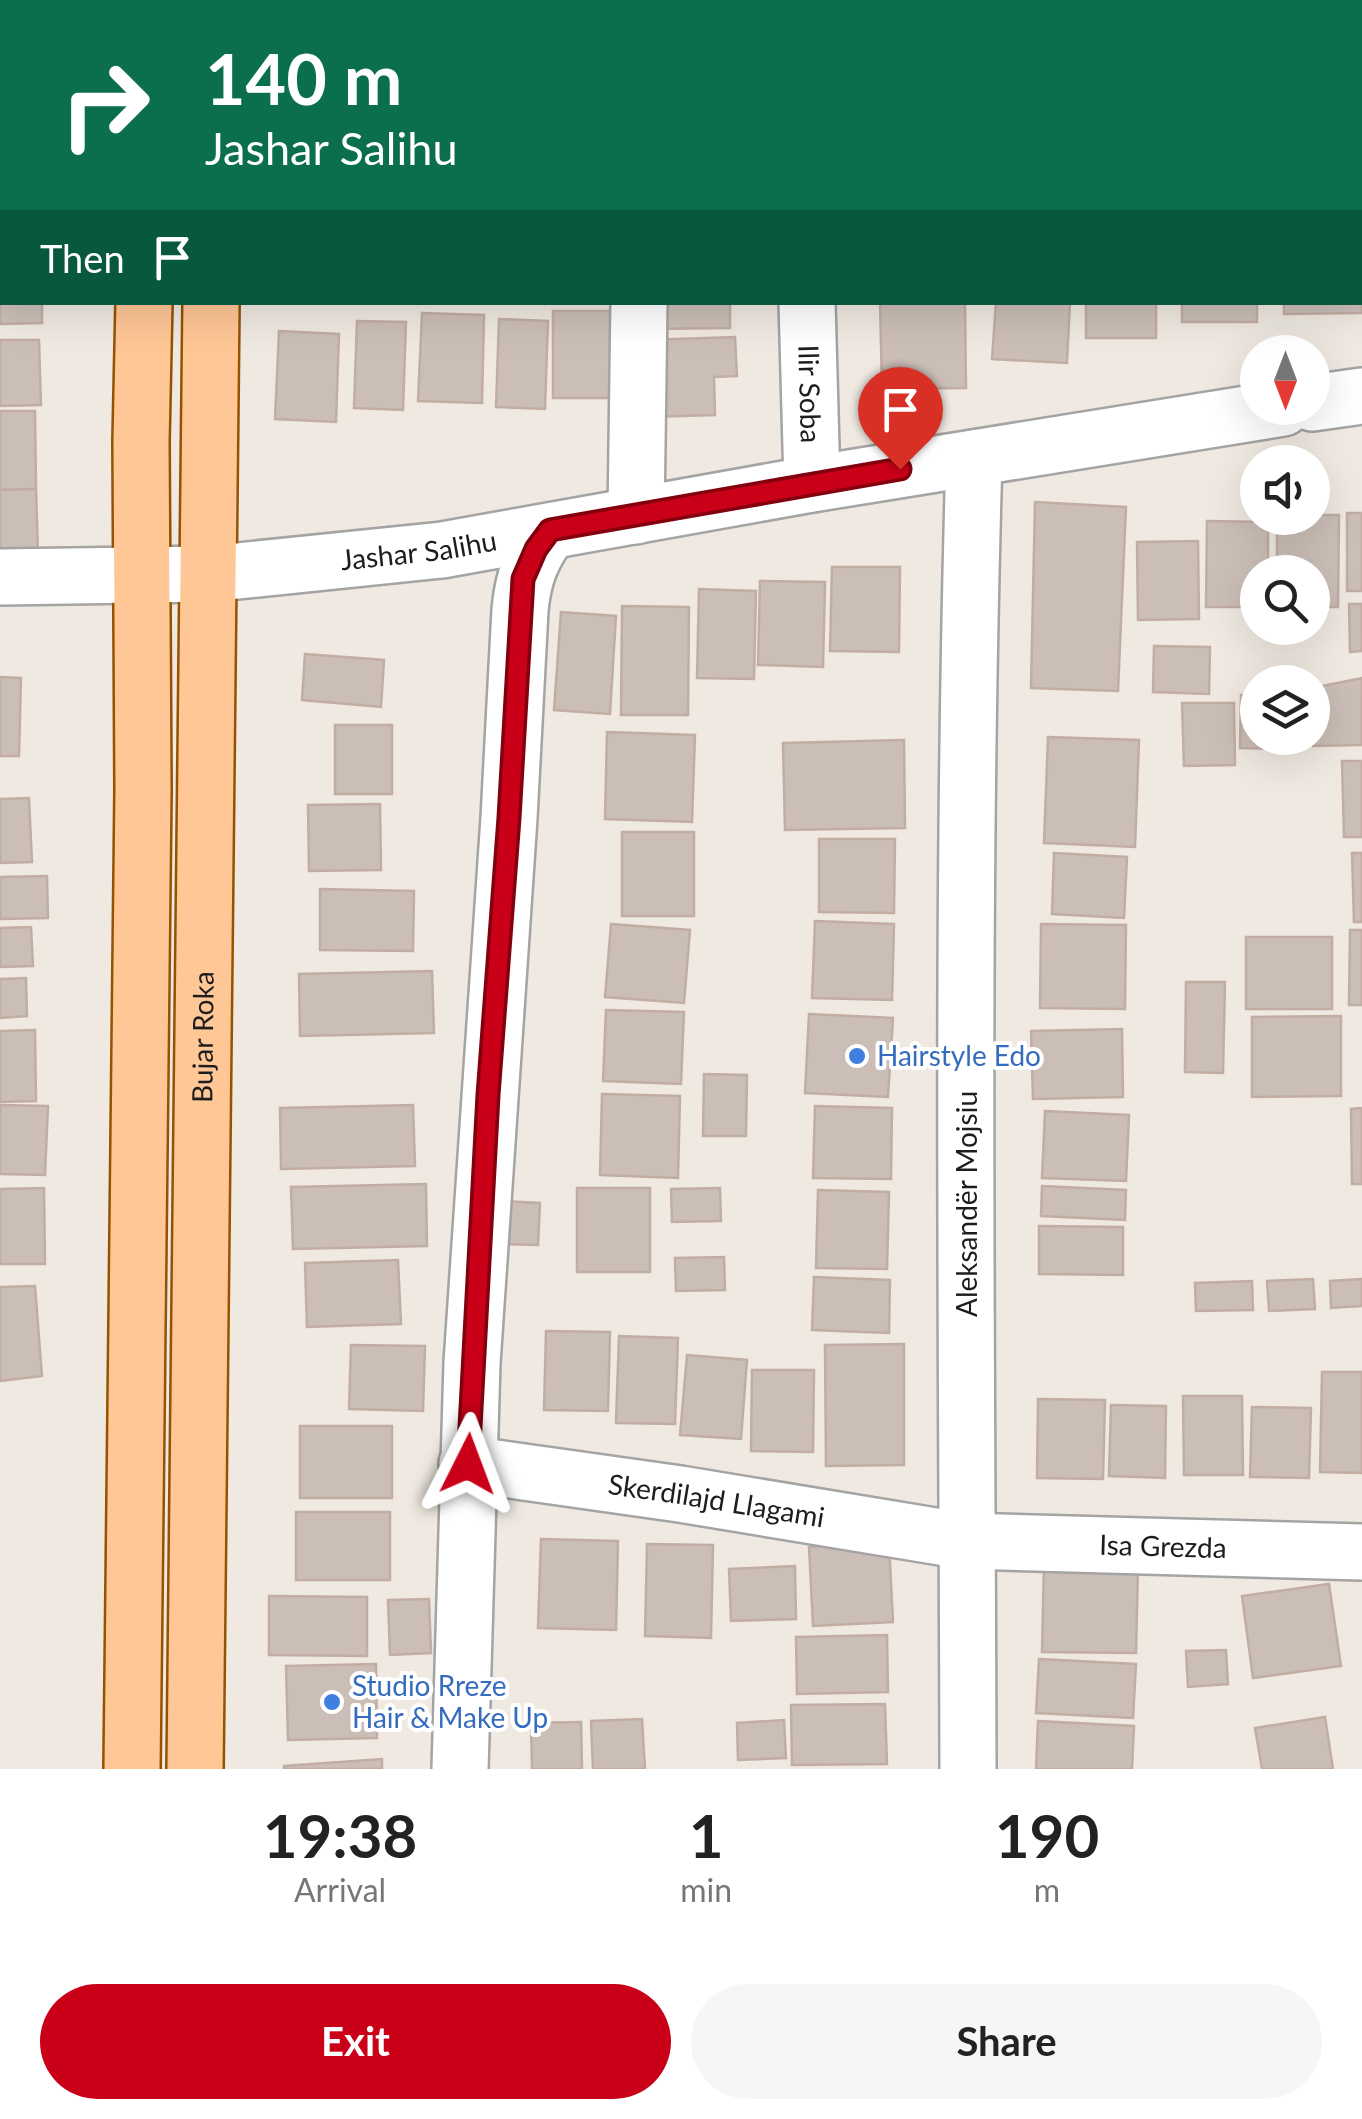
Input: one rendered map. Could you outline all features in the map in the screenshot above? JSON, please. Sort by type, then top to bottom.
[{"type":"main road","points":[[132,1769],[144,305]]},
{"type":"main road","name":"Bujar Roka","points":[[195,1769],[211,305]]},
{"type":"street","points":[[636,516],[639,305]]},
{"type":"street","name":"Ilir Soba","points":[[808,305],[812,484]]},
{"type":"street","points":[[1330,400],[1362,396]]},
{"type":"street","name":"Jashar Salihu","points":[[143,576],[208,574],[442,550],[812,484],[1240,415]]},
{"type":"street","name":"Aleksandër Mojsiu","points":[[968,1769],[967,688],[974,458]]},
{"type":"street","points":[[460,1769],[468,1464],[520,610],[523,579],[536,549],[550,530]]},
{"type":"street","points":[[0,577],[143,576]]},
{"type":"street","name":"Skerdilajd Llagami","points":[[468,1464],[680,1494],[965,1542]]},
{"type":"street","name":"Isa Grezda","points":[[965,1542],[1362,1552]]},
{"type":"building","points":[[0,305],[42,305],[42,323],[0,324]]},
{"type":"building","points":[[650,305],[730,305],[730,328],[651,329]]},
{"type":"building","points":[[880,305],[965,305],[966,388],[882,389]]},
{"type":"building","points":[[996,305],[1070,305],[1067,363],[992,359]]},
{"type":"building","points":[[1086,305],[1156,305],[1156,338],[1086,338]]},
{"type":"building","points":[[1182,305],[1257,305],[1257,322],[1182,322]]},
{"type":"building","points":[[1284,305],[1362,305],[1362,313],[1284,314]]},
{"type":"building","points":[[553,311],[622,311],[622,398],[553,398]]},
{"type":"building","points":[[422,313],[484,315],[482,403],[418,401]]},
{"type":"building","points":[[499,319],[548,321],[545,409],[496,407]]},
{"type":"building","points":[[357,321],[406,322],[403,410],[354,408]]},
{"type":"building","points":[[279,331],[339,334],[336,422],[275,419]]},
{"type":"building","points":[[735,337],[737,376],[714,377],[715,415],[649,417],[646,340]]},
{"type":"building","points":[[0,340],[39,340],[41,405],[0,406]]},
{"type":"building","points":[[0,411],[35,411],[36,489],[0,490]]},
{"type":"building","points":[[36,489],[38,553],[0,553],[0,490]]},
{"type":"building","points":[[1035,502],[1126,507],[1118,691],[1031,688]]},
{"type":"building","points":[[1347,513],[1362,513],[1362,591],[1347,591]]},
{"type":"building","points":[[1330,515],[1339,515],[1338,607],[1330,607],[1330,555],[1277,555],[1277,535],[1330,535]]},
{"type":"building","points":[[1207,521],[1240,522],[1240,535],[1268,535],[1268,555],[1240,555],[1240,607],[1206,607]]},
{"type":"building","points":[[1198,541],[1199,619],[1138,620],[1137,542]]},
{"type":"building","points":[[832,567],[900,567],[899,652],[830,651]]},
{"type":"building","points":[[760,581],[825,582],[823,667],[758,665]]},
{"type":"building","points":[[699,589],[756,591],[754,679],[697,678]]},
{"type":"building","points":[[1349,604],[1362,604],[1362,651],[1350,652]]},
{"type":"building","points":[[622,606],[689,607],[688,715],[621,715]]},
{"type":"building","points":[[561,612],[616,616],[610,714],[554,710]]},
{"type":"building","points":[[1154,646],[1210,647],[1209,694],[1153,692]]},
{"type":"building","points":[[305,654],[384,660],[381,707],[302,700]]},
{"type":"building","points":[[0,677],[21,678],[19,756],[0,756]]},
{"type":"building","points":[[1362,678],[1362,745],[1330,746],[1330,684]]},
{"type":"building","points":[[1182,703],[1234,703],[1235,765],[1184,766]]},
{"type":"building","points":[[335,725],[392,725],[392,794],[335,794]]},
{"type":"building","points":[[607,732],[695,735],[692,822],[605,819]]},
{"type":"building","points":[[1048,737],[1139,740],[1135,847],[1044,843]]},
{"type":"building","points":[[904,740],[905,828],[785,830],[783,743]]},
{"type":"building","points":[[1342,761],[1362,761],[1362,837],[1344,837]]},
{"type":"building","points":[[29,798],[32,862],[0,863],[0,799]]},
{"type":"building","points":[[380,804],[381,870],[309,871],[308,805]]},
{"type":"building","points":[[622,832],[694,832],[694,916],[622,916]]},
{"type":"building","points":[[819,839],[895,839],[894,913],[819,912]]},
{"type":"building","points":[[1054,853],[1127,857],[1124,918],[1052,914]]},
{"type":"building","points":[[1352,853],[1362,853],[1362,922],[1354,922]]},
{"type":"building","points":[[47,876],[48,918],[0,919],[0,877]]},
{"type":"building","points":[[320,889],[414,891],[413,951],[320,950]]},
{"type":"building","points":[[815,921],[894,924],[892,1000],[812,998]]},
{"type":"building","points":[[611,924],[690,930],[684,1003],[605,997]]},
{"type":"building","points":[[1041,924],[1126,925],[1125,1009],[1040,1008]]},
{"type":"building","points":[[31,927],[33,966],[0,967],[0,928]]},
{"type":"building","points":[[1350,930],[1362,930],[1362,1005],[1349,1005]]},
{"type":"building","points":[[1246,937],[1332,937],[1332,1009],[1246,1009]]},
{"type":"building","points":[[432,971],[434,1033],[300,1036],[299,974]]},
{"type":"building","points":[[26,978],[27,1016],[0,1018],[0,979]]},
{"type":"building","points":[[1186,982],[1225,982],[1223,1073],[1185,1072]]},
{"type":"building","points":[[606,1010],[684,1012],[681,1084],[603,1081]]},
{"type":"building","points":[[809,1014],[893,1018],[888,1097],[805,1093]]},
{"type":"building","points":[[1341,1016],[1341,1096],[1252,1097],[1252,1017]]},
{"type":"building","points":[[1122,1029],[1123,1097],[1033,1099],[1031,1031]]},
{"type":"building","points":[[35,1030],[36,1101],[0,1102],[0,1031]]},
{"type":"building","points":[[704,1074],[747,1075],[746,1136],[703,1136]]},
{"type":"building","points":[[602,1094],[680,1096],[678,1178],[600,1175]]},
{"type":"building","points":[[0,1105],[48,1106],[45,1175],[0,1174]]},
{"type":"building","points":[[413,1105],[415,1166],[281,1169],[280,1108]]},
{"type":"building","points":[[815,1106],[892,1108],[891,1179],[813,1178]]},
{"type":"building","points":[[1362,1108],[1362,1184],[1352,1184],[1351,1109]]},
{"type":"building","points":[[1045,1111],[1129,1115],[1126,1181],[1042,1178]]},
{"type":"building","points":[[426,1184],[427,1246],[293,1249],[291,1187]]},
{"type":"building","points":[[1042,1186],[1126,1190],[1125,1220],[1041,1216]]},
{"type":"building","points":[[44,1188],[45,1264],[0,1264],[0,1189]]},
{"type":"building","points":[[577,1188],[650,1188],[650,1272],[577,1272]]},
{"type":"building","points":[[720,1188],[721,1221],[672,1222],[671,1189]]},
{"type":"building","points":[[818,1190],[889,1192],[887,1269],[816,1268]]},
{"type":"building","points":[[505,1201],[540,1203],[538,1245],[503,1244]]},
{"type":"building","points":[[1039,1226],[1123,1227],[1123,1275],[1039,1274]]},
{"type":"building","points":[[724,1257],[725,1290],[676,1291],[675,1258]]},
{"type":"building","points":[[398,1260],[401,1324],[307,1327],[305,1263]]},
{"type":"building","points":[[814,1277],[890,1280],[889,1333],[812,1330]]},
{"type":"building","points":[[1313,1279],[1315,1309],[1269,1311],[1267,1281]]},
{"type":"building","points":[[1362,1279],[1362,1306],[1331,1308],[1330,1281]]},
{"type":"building","points":[[1252,1281],[1253,1310],[1196,1311],[1195,1283]]},
{"type":"building","points":[[35,1286],[42,1376],[0,1381],[0,1287]]},
{"type":"building","points":[[546,1331],[610,1332],[608,1411],[544,1410]]},
{"type":"building","points":[[619,1336],[678,1338],[675,1424],[616,1423]]},
{"type":"building","points":[[904,1344],[904,1465],[826,1466],[825,1345]]},
{"type":"building","points":[[351,1345],[425,1346],[423,1411],[349,1409]]},
{"type":"building","points":[[687,1355],[747,1360],[741,1439],[680,1435]]},
{"type":"building","points":[[752,1370],[814,1370],[813,1452],[751,1451]]},
{"type":"building","points":[[1322,1372],[1362,1372],[1362,1473],[1320,1472]]},
{"type":"building","points":[[1183,1396],[1242,1396],[1243,1475],[1184,1475]]},
{"type":"building","points":[[1038,1399],[1105,1400],[1103,1479],[1037,1478]]},
{"type":"building","points":[[1111,1405],[1166,1406],[1165,1478],[1109,1476]]},
{"type":"building","points":[[1252,1407],[1311,1408],[1309,1478],[1250,1477]]},
{"type":"building","points":[[300,1426],[392,1426],[392,1498],[300,1498]]},
{"type":"building","points":[[296,1512],[390,1512],[390,1580],[296,1580]]},
{"type":"building","points":[[541,1539],[618,1541],[616,1630],[538,1628]]},
{"type":"building","points":[[889,1543],[893,1622],[813,1626],[809,1547]]},
{"type":"building","points":[[647,1544],[713,1545],[711,1638],[645,1636]]},
{"type":"building","points":[[1044,1563],[1138,1566],[1136,1653],[1042,1652]]},
{"type":"building","points":[[795,1566],[796,1619],[731,1621],[729,1569]]},
{"type":"building","points":[[1329,1584],[1341,1666],[1253,1678],[1242,1596]]},
{"type":"building","points":[[269,1596],[367,1597],[367,1656],[269,1655]]},
{"type":"building","points":[[429,1599],[431,1653],[390,1655],[388,1600]]},
{"type":"building","points":[[887,1635],[888,1692],[797,1694],[796,1637]]},
{"type":"building","points":[[1226,1650],[1228,1684],[1188,1687],[1186,1651]]},
{"type":"building","points":[[1039,1659],[1136,1664],[1133,1718],[1036,1713]]},
{"type":"building","name":"Studio Rreze Hair & Make Up","points":[[376,1664],[377,1738],[288,1740],[286,1666]]},
{"type":"building","points":[[885,1704],[887,1764],[792,1765],[791,1705]]},
{"type":"building","points":[[1325,1717],[1333,1769],[1262,1769],[1255,1728]]},
{"type":"building","points":[[642,1719],[645,1769],[593,1769],[591,1721]]},
{"type":"building","points":[[784,1720],[786,1758],[738,1760],[737,1723]]},
{"type":"building","points":[[1038,1721],[1134,1726],[1132,1769],[1036,1769]]},
{"type":"building","points":[[581,1722],[582,1769],[532,1769],[531,1723]]},
{"type":"building","points":[[382,1759],[382,1769],[284,1769],[284,1766]]},
{"type":"place","name":"Hairstyle Edo","points":[[857,1056]]},
{"type":"place","name":"Studio Rreze Hair & Make Up","points":[[332,1702]]},
{"type":"route","points":[[468,1464],[520,610],[523,579],[536,549],[550,530],[900,469]]}]
